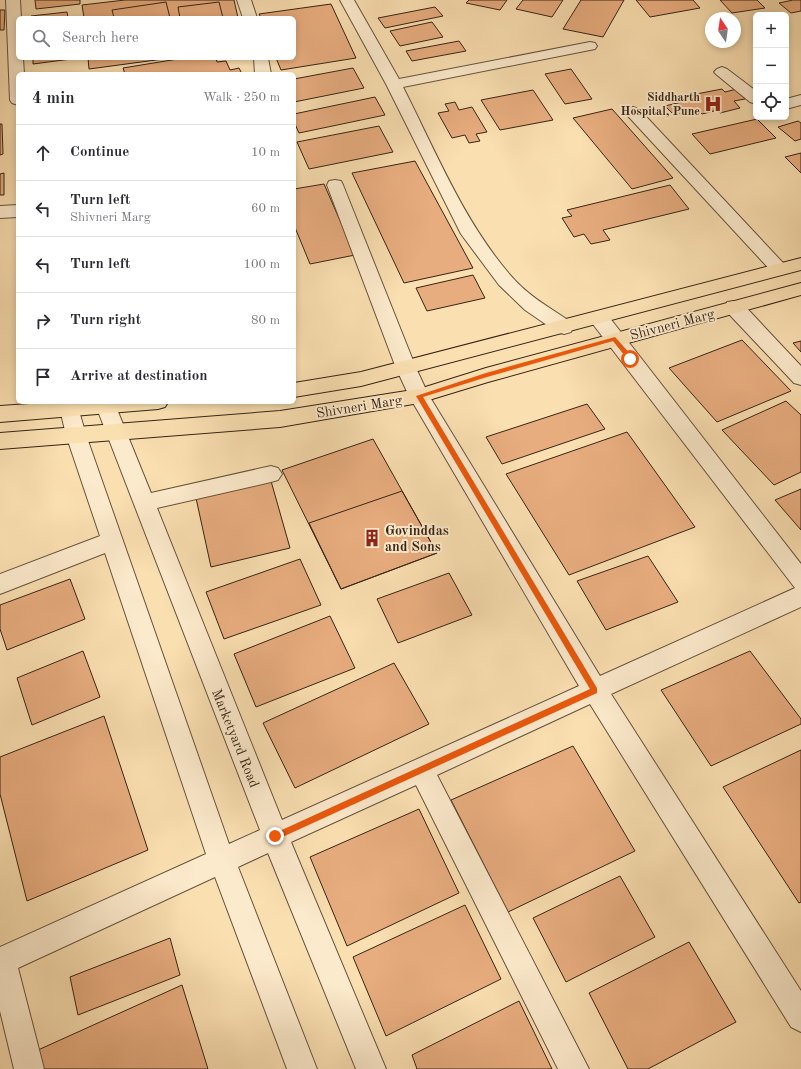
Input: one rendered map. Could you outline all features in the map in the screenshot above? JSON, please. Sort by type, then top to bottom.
[{"type":"main road","name":"Shivneri Marg","points":[[296,390],[361,379],[406,368],[801,264]]},
{"type":"main road","name":"Shivneri Marg","points":[[0,441],[280,419],[419,396],[486,375],[801,289]]},
{"type":"main road","points":[[0,414],[132,404]]},
{"type":"street","points":[[13,0],[17,72]]},
{"type":"street","points":[[244,0],[249,16]]},
{"type":"street","points":[[347,0],[394,84],[467,230],[505,281],[532,305],[564,327]]},
{"type":"street","points":[[394,84],[590,46]]},
{"type":"street","points":[[261,60],[263,72]]},
{"type":"street","points":[[722,72],[753,96]]},
{"type":"street","points":[[789,103],[801,100]]},
{"type":"street","points":[[633,112],[779,270]]},
{"type":"street","points":[[335,185],[406,368],[419,396],[595,690],[801,1017]]},
{"type":"street","points":[[0,212],[16,211]]},
{"type":"street","points":[[734,307],[801,378]]},
{"type":"street","points":[[599,318],[801,581]]},
{"type":"street","name":"Marketyard Road","points":[[106,406],[143,504],[275,836],[372,1069]]},
{"type":"street","points":[[70,409],[76,435],[222,861],[302,1069]]},
{"type":"street","points":[[143,504],[271,474]]},
{"type":"street","points":[[0,584],[112,540]]},
{"type":"street","points":[[29,1069],[1,962],[801,596]]},
{"type":"street","points":[[421,769],[574,1069]]},
{"type":"building","points":[[35,0],[80,0],[80,4],[36,9]]},
{"type":"building","points":[[125,0],[234,0],[238,16],[84,16],[82,5]]},
{"type":"building","points":[[469,0],[507,0],[500,10],[466,3]]},
{"type":"building","points":[[523,0],[563,0],[552,17],[516,9]]},
{"type":"building","points":[[581,0],[624,0],[603,37],[563,29]]},
{"type":"building","points":[[636,0],[693,0],[700,8],[650,17]]},
{"type":"building","points":[[720,0],[757,0],[765,8],[739,12],[731,12]]},
{"type":"building","points":[[801,0],[801,11],[791,13],[779,3]]},
{"type":"building","points":[[166,2],[170,16],[114,16],[112,10]]},
{"type":"building","points":[[219,2],[222,16],[180,16],[178,7]]},
{"type":"building","points":[[331,4],[356,58],[281,70],[277,60],[296,60],[296,16],[260,16],[259,14]]},
{"type":"building","points":[[435,7],[443,16],[385,28],[378,18]]},
{"type":"building","points":[[0,10],[5,10],[4,30],[0,30]]},
{"type":"building","points":[[67,12],[68,16],[31,16]]},
{"type":"building","points":[[432,22],[443,37],[400,46],[390,31]]},
{"type":"building","points":[[459,41],[466,51],[412,61],[406,51]]},
{"type":"building","points":[[33,60],[63,60],[33,64]]},
{"type":"building","points":[[88,60],[156,60],[89,69]]},
{"type":"building","points":[[172,60],[216,60],[217,62],[226,61],[230,70],[239,68],[241,72],[124,72],[123,68]]},
{"type":"building","points":[[353,68],[364,88],[296,102],[296,79]]},
{"type":"building","points":[[571,69],[592,99],[565,104],[545,74]]},
{"type":"building","points":[[722,89],[725,92],[737,89],[745,99],[734,101],[740,108],[720,113],[718,110],[702,114],[698,110],[674,115],[665,106],[690,100],[686,96]]},
{"type":"building","points":[[533,90],[553,120],[500,130],[481,100]]},
{"type":"building","points":[[375,97],[385,115],[299,133],[296,126],[296,114]]},
{"type":"building","points":[[455,102],[459,110],[472,107],[487,132],[476,134],[480,141],[469,143],[465,135],[452,138],[438,113],[449,111],[445,104]]},
{"type":"building","points":[[612,109],[673,178],[632,189],[573,118]]},
{"type":"building","points":[[758,120],[776,138],[710,154],[692,134]]},
{"type":"building","points":[[798,121],[801,123],[801,139],[795,141],[778,127]]},
{"type":"building","points":[[0,124],[2,124],[3,154],[0,155]]},
{"type":"building","points":[[379,126],[393,152],[309,169],[297,142]]},
{"type":"building","points":[[801,153],[801,173],[785,157]]},
{"type":"building","points":[[415,161],[473,268],[404,283],[352,173]]},
{"type":"building","points":[[4,173],[4,195],[0,195],[0,174]]},
{"type":"building","points":[[324,184],[355,255],[310,264],[296,230],[296,189]]},
{"type":"building","points":[[670,185],[689,209],[603,230],[610,240],[591,244],[584,234],[574,237],[562,218],[572,216],[567,210]]},
{"type":"building","points":[[473,275],[485,298],[427,311],[416,288]]},
{"type":"building","points":[[742,340],[791,391],[717,422],[669,368]]},
{"type":"building","points":[[801,341],[801,352],[793,343]]},
{"type":"building","points":[[786,401],[801,415],[801,472],[774,485],[722,430]]},
{"type":"building","points":[[587,404],[605,429],[502,464],[486,437]]},
{"type":"building","points":[[627,432],[695,527],[569,575],[506,474]]},
{"type":"building","points":[[373,439],[437,553],[341,589],[282,470]]},
{"type":"building","points":[[271,481],[290,548],[211,567],[196,498]]},
{"type":"building","points":[[801,489],[801,530],[775,500]]},
{"type":"building","name":"Govinddas and Sons","points":[[402,491],[437,553],[341,589],[309,523]]},
{"type":"building","points":[[648,556],[678,602],[606,630],[577,581]]},
{"type":"building","points":[[300,559],[321,605],[224,639],[206,592]]},
{"type":"building","points":[[449,573],[472,615],[398,643],[377,599]]},
{"type":"building","points":[[70,579],[85,619],[7,650],[0,629],[0,605]]},
{"type":"building","points":[[330,616],[355,668],[256,707],[234,654]]},
{"type":"building","points":[[83,651],[100,697],[32,725],[17,678]]},
{"type":"building","points":[[750,651],[801,719],[801,724],[711,766],[661,690]]},
{"type":"building","points":[[394,663],[429,724],[295,788],[263,723]]},
{"type":"building","points":[[104,716],[148,850],[27,901],[0,794],[0,757]]},
{"type":"building","points":[[573,746],[635,851],[508,912],[451,800]]},
{"type":"building","points":[[801,750],[801,902],[799,903],[723,787]]},
{"type":"building","points":[[419,809],[459,893],[347,946],[310,857]]},
{"type":"building","points":[[620,876],[655,937],[566,982],[533,918]]},
{"type":"building","points":[[465,905],[501,979],[386,1036],[353,957]]},
{"type":"building","points":[[170,938],[180,975],[78,1015],[70,977]]},
{"type":"building","points":[[689,942],[736,1022],[648,1069],[628,1069],[589,993]]},
{"type":"building","points":[[182,985],[208,1069],[42,1069],[38,1050]]},
{"type":"building","points":[[519,1001],[552,1069],[417,1069],[412,1055]]},
{"type":"place","name":"Siddharth Hospital, Pune","points":[[713,104]]},
{"type":"place","name":"Govinddas and Sons","points":[[372,538]]},
{"type":"route","points":[[275,836],[595,690],[419,396],[486,375],[615,339],[630,359]]}]
